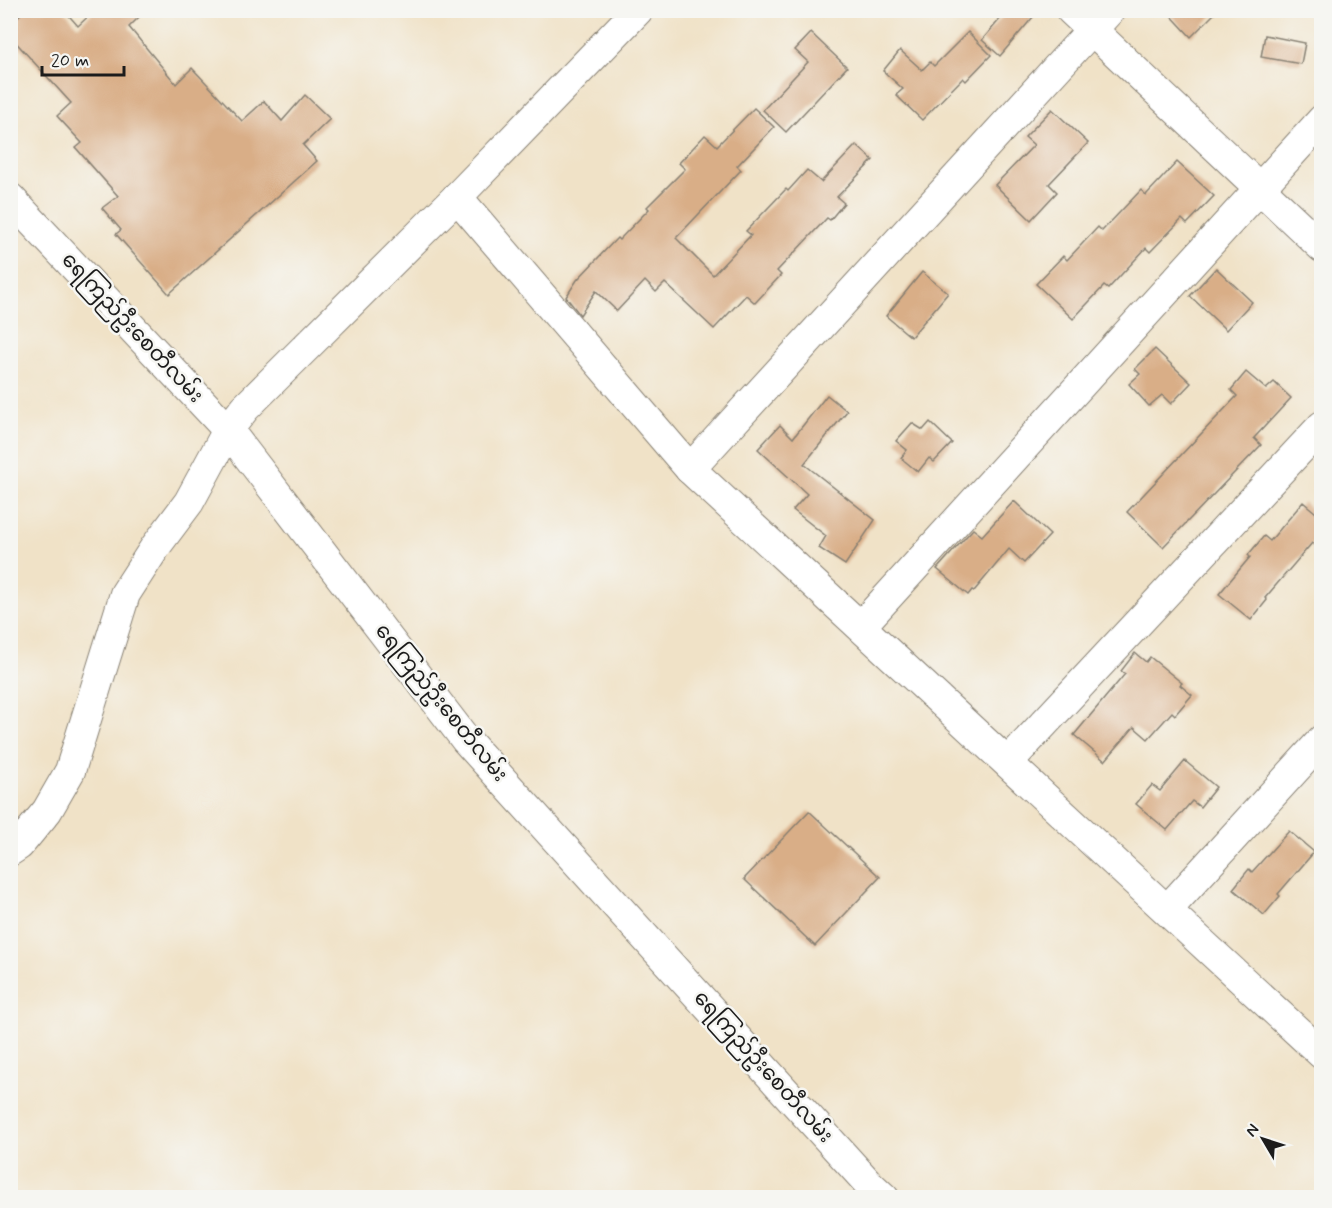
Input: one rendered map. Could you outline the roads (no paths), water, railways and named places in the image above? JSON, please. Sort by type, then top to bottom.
[{"type":"street","points":[[10,851],[19,845],[47,811],[70,771],[125,594],[156,546],[189,502],[228,430],[245,408],[458,197],[638,10]]},
{"type":"street","points":[[690,469],[1091,17],[1258,189],[1322,247]]},
{"type":"street","points":[[861,626],[1322,120]]},
{"type":"street","points":[[458,197],[690,469],[1322,1054]]},
{"type":"street","name":"ရေကြည်ဦးစေတီလမ်း","points":[[10,198],[228,430],[466,740],[854,1168],[884,1197]]},
{"type":"street","points":[[1008,762],[1322,426]]},
{"type":"street","points":[[1167,910],[1322,740]]}]
